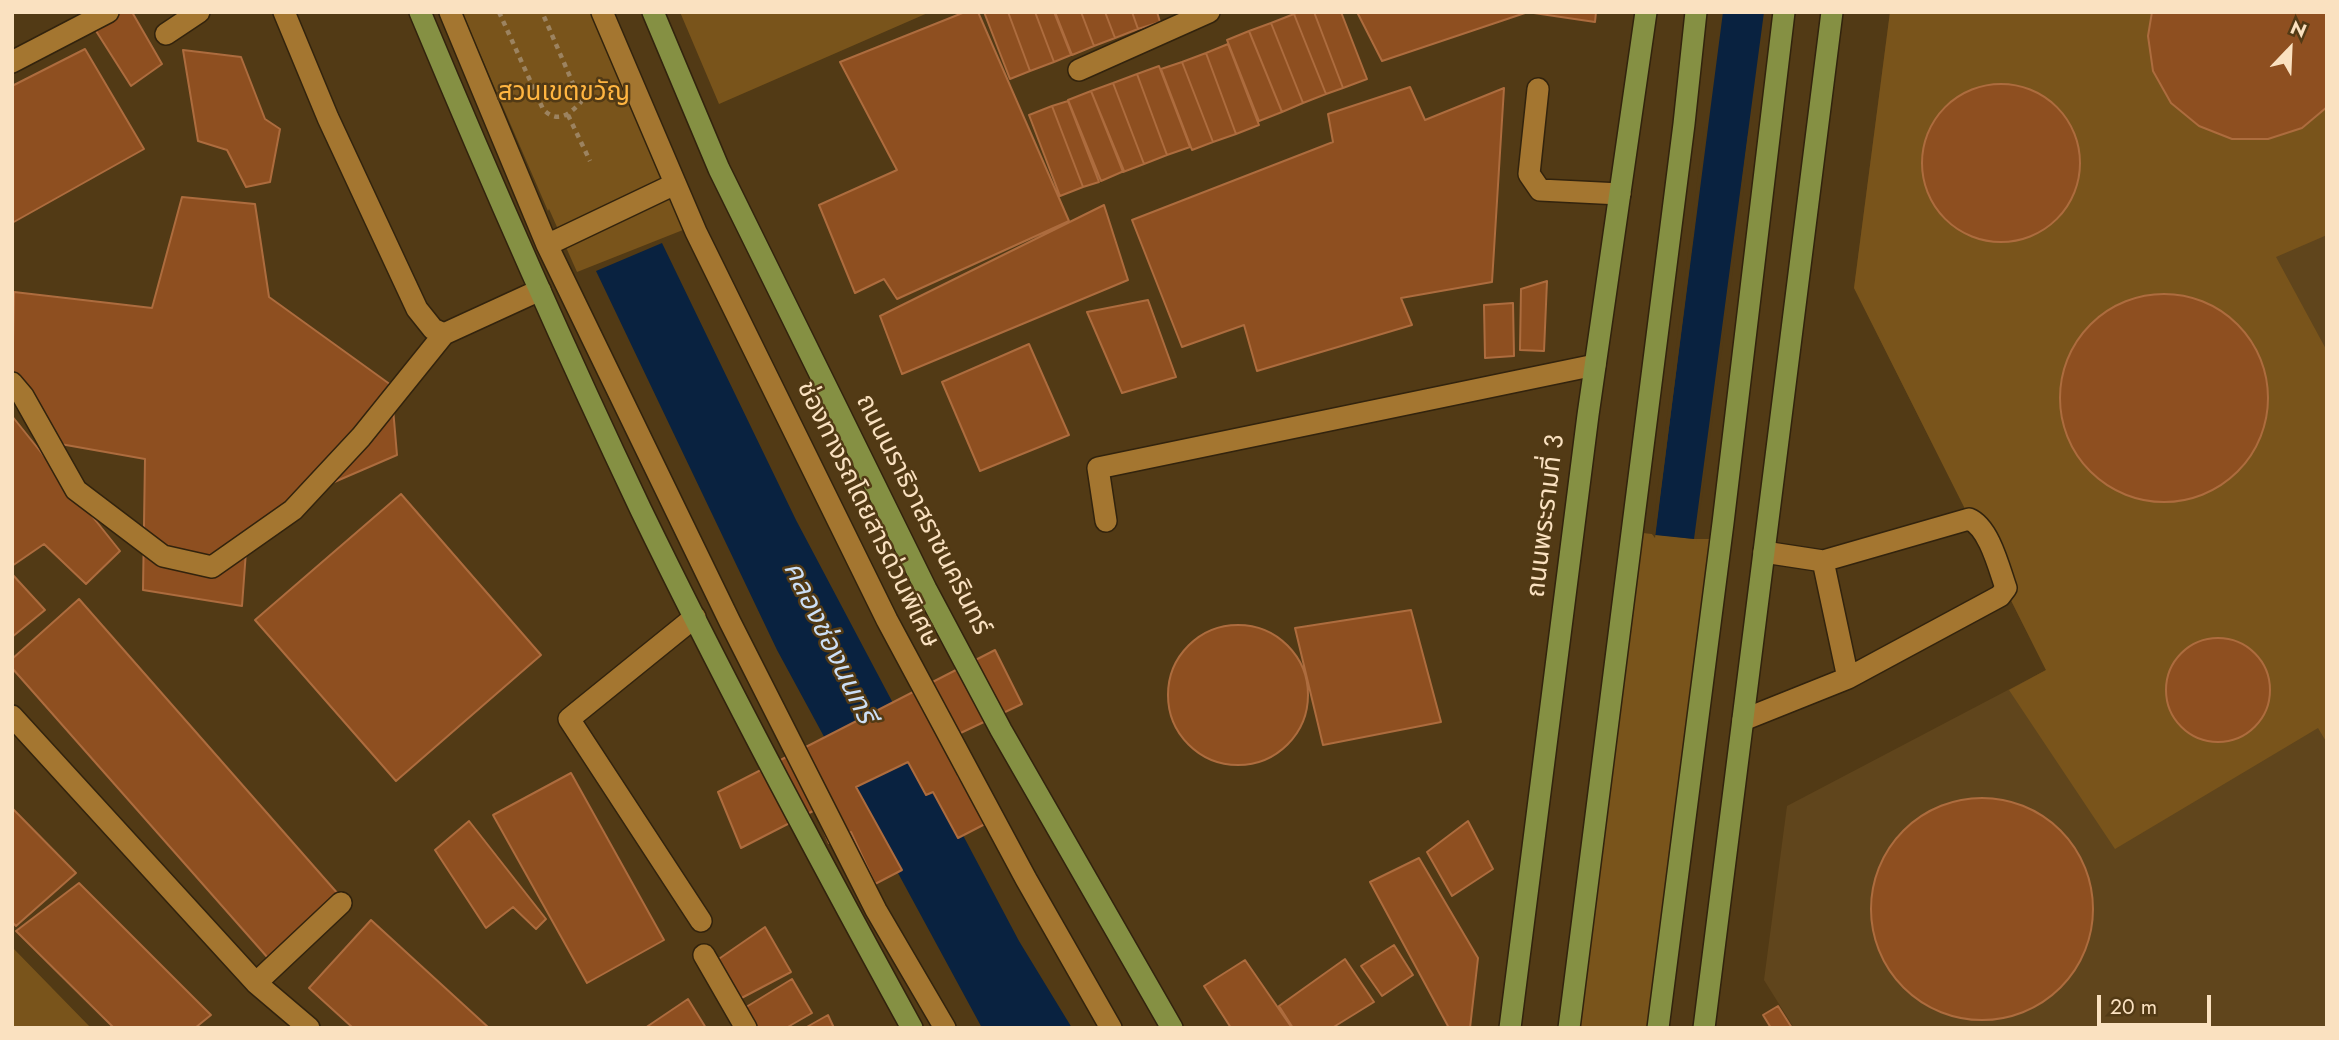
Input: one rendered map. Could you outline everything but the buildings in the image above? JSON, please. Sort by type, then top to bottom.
[{"type":"main road","points":[[420,12],[540,290],[642,511],[757,740],[912,1028]]},
{"type":"main road","name":"ถนนนราธิวาสราชนครินทร์","points":[[653,12],[719,169],[926,589],[1001,730],[1172,1028]]},
{"type":"main road","name":"ถนนพระรามที่ 3","points":[[1510,1028],[1595,365],[1646,12]]},
{"type":"main road","points":[[1569,1028],[1696,12]]},
{"type":"main road","points":[[1658,1028],[1768,164],[1784,12]]},
{"type":"main road","points":[[1704,1028],[1832,12]]},
{"type":"street","points":[[12,62],[108,12]]},
{"type":"street","points":[[166,34],[199,12]]},
{"type":"street","points":[[284,12],[328,118],[417,309],[433,329],[444,334]]},
{"type":"street","points":[[450,12],[547,245],[736,634],[870,898],[945,1028]]},
{"type":"street","name":"ช่องทางรถโดยสารด่วนพิเศษ","points":[[602,12],[675,184],[887,620],[1026,879],[1111,1028]]},
{"type":"street","points":[[1079,69],[1209,12]]},
{"type":"street","points":[[1538,89],[1529,174],[1540,190],[1620,194]]},
{"type":"street","points":[[547,245],[675,184]]},
{"type":"street","points":[[12,383],[23,396],[76,490],[163,556],[212,567],[293,510],[361,437],[444,334],[540,290]]},
{"type":"street","points":[[1106,522],[1098,468],[1595,365]]},
{"type":"street","points":[[1743,720],[1848,678],[2000,596],[2006,587],[1980,526],[1969,519],[1823,561],[1764,552]]},
{"type":"street","points":[[1823,561],[1848,678]]},
{"type":"street","points":[[695,617],[569,719],[701,921]]},
{"type":"street","points":[[12,716],[256,984],[309,1028]]},
{"type":"street","points":[[256,984],[341,903]]},
{"type":"street","points":[[704,955],[746,1028]]},
{"type":"path","points":[[499,12],[543,109],[549,116],[562,117],[568,115],[581,102],[542,12]]},
{"type":"path","points":[[568,115],[590,161]]},
{"type":"shaded area","points":[[1890,12],[2327,12],[2327,1028],[1794,1028],[1764,980],[1787,806],[2046,670],[1854,288]]},
{"type":"green space","name":"สวนเขตขวัญ","points":[[462,12],[594,12],[688,228],[577,272]]},
{"type":"green space","points":[[680,12],[930,12],[719,104]]},
{"type":"green space","points":[[1890,12],[2327,12],[2327,235],[2276,257],[2327,351],[2327,743],[2318,728],[2115,849],[2009,690],[2046,670],[1854,288]]},
{"type":"green space","points":[[1643,533],[1694,539],[1727,539],[1664,1028],[1571,1028],[1634,551]]},
{"type":"green space","points":[[12,947],[91,1028],[12,1028]]},
{"type":"water","points":[[1723,12],[1764,12],[1694,539],[1655,535]]},
{"type":"water","name":"คลองช่องนนทรี","points":[[662,243],[796,520],[1019,941],[1072,1028],[982,1028],[777,650],[596,271]]},
{"type":"pier","points":[[1704,127],[1707,128],[1655,538],[1652,534]]},
{"type":"pier","points":[[1748,135],[1751,135],[1696,542]]}]
